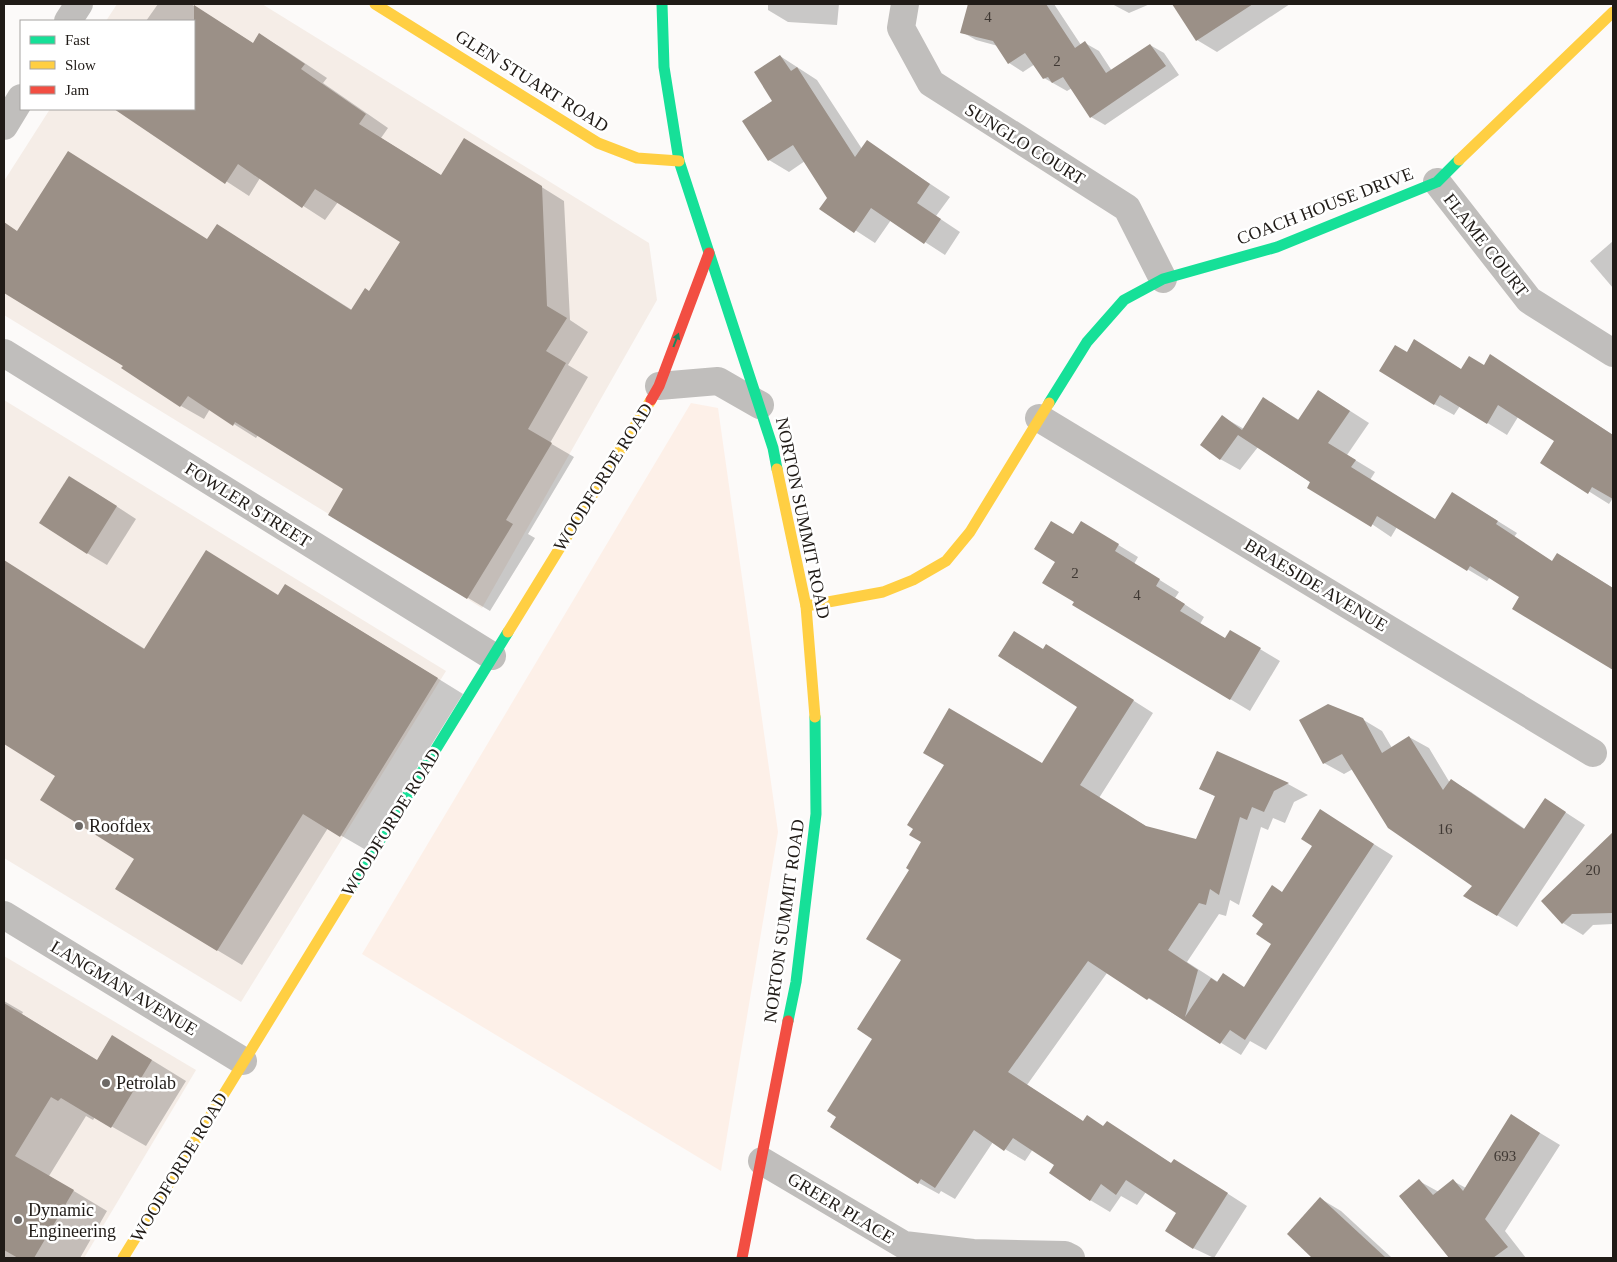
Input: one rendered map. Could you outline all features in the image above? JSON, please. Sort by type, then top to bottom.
[{"type":"street","points":[[69,20],[79,4]]},
{"type":"street","name":"GLEN STUART ROAD","points":[[375,4],[598,143],[632,158],[653,163],[679,161]]},
{"type":"street","name":"NORTON SUMMIT ROAD","points":[[662,4],[664,67],[679,161],[773,448],[806,606],[815,697],[816,814],[796,982],[742,1258]]},
{"type":"street","name":"SUNGLO COURT","points":[[905,4],[901,28],[931,84],[1127,208],[1163,279]]},
{"type":"street","name":"COACH HOUSE DRIVE","points":[[806,606],[883,592],[913,580],[946,561],[970,532],[1087,342],[1124,300],[1163,279],[1277,247],[1437,182],[1613,12]]},
{"type":"street","points":[[4,126],[20,100]]},
{"type":"street","name":"FLAME COURT","points":[[1437,182],[1529,300],[1613,353]]},
{"type":"street","name":"WOODFORDE ROAD","points":[[123,1258],[659,386],[709,253]]},
{"type":"street","name":"FOWLER STREET","points":[[4,353],[492,656]]},
{"type":"street","name":"WOODFORDE ROAD","points":[[659,386],[718,381],[760,405]]},
{"type":"street","name":"BRAESIDE AVENUE","points":[[1039,418],[1593,754]]},
{"type":"street","name":"LANGMAN AVENUE","points":[[4,915],[244,1061]]},
{"type":"street","name":"GREER PLACE","points":[[762,1161],[904,1246],[973,1253],[1065,1255],[1071,1258]]},
{"type":"shaded area","points":[[117,4],[262,4],[649,243],[657,300],[482,608],[4,315],[4,181],[49,110],[195,110],[195,20],[107,20]]},
{"type":"shaded area","points":[[4,400],[446,671],[241,1002],[4,858]]},
{"type":"shaded area","points":[[691,403],[718,408],[778,832],[721,1171],[362,954]]},
{"type":"shaded area","points":[[4,956],[196,1070],[84,1258],[4,1258]]},
{"type":"building","points":[[968,4],[1046,4],[1075,48],[1085,41],[1106,73],[1150,44],[1166,66],[1090,118],[1063,77],[1052,83],[1048,77],[1043,79],[1025,53],[1008,64],[993,41],[960,33]]},
{"type":"building","points":[[1172,4],[1253,4],[1196,41]]},
{"type":"building","points":[[194,5],[253,43],[259,33],[305,64],[301,69],[366,114],[359,124],[441,175],[464,138],[542,186],[547,306],[567,318],[546,351],[566,363],[528,429],[552,443],[506,520],[513,524],[467,599],[328,515],[343,489],[235,422],[233,426],[188,396],[180,407],[121,368],[123,366],[4,293],[4,222],[17,231],[68,151],[207,239],[217,224],[351,310],[365,288],[369,291],[400,242],[315,189],[302,208],[238,164],[225,184],[115,110],[195,110]]},
{"type":"building","points":[[780,55],[791,71],[797,67],[855,157],[867,140],[930,184],[917,203],[941,219],[924,244],[871,208],[854,233],[819,209],[827,198],[793,145],[768,161],[742,121],[772,101],[754,72]]},
{"type":"building","points":[[1414,339],[1461,369],[1469,356],[1484,365],[1490,354],[1613,435],[1613,499],[1592,487],[1588,494],[1540,463],[1554,441],[1498,405],[1487,424],[1440,395],[1434,405],[1379,371],[1395,345],[1407,352]]},
{"type":"building","points":[[1318,390],[1350,411],[1328,443],[1356,460],[1351,467],[1435,519],[1452,492],[1498,521],[1496,524],[1552,561],[1557,553],[1613,588],[1613,670],[1512,609],[1519,597],[1470,566],[1467,571],[1377,516],[1371,527],[1307,488],[1310,482],[1238,435],[1220,460],[1200,445],[1222,415],[1242,430],[1263,397],[1298,420]]},
{"type":"building","points":[[69,476],[117,506],[87,554],[39,523]]},
{"type":"building","points":[[1051,521],[1073,534],[1081,521],[1119,544],[1115,551],[1160,579],[1156,586],[1185,604],[1180,611],[1225,638],[1230,630],[1261,648],[1230,700],[1072,605],[1074,602],[1042,583],[1055,562],[1034,549]]},
{"type":"building","points":[[206,550],[278,595],[285,584],[438,678],[340,837],[303,814],[217,951],[115,889],[134,859],[40,800],[55,776],[4,744],[4,560],[144,649]]},
{"type":"building","points":[[1014,631],[1043,649],[1046,644],[1134,700],[1080,785],[1146,826],[1196,839],[1215,796],[1199,789],[1217,751],[1289,783],[1274,791],[1264,812],[1252,807],[1247,820],[1240,817],[1219,895],[1210,889],[1206,905],[1199,903],[1168,950],[1198,970],[1185,1017],[1211,978],[1217,982],[1223,973],[1244,987],[1271,944],[1256,934],[1263,924],[1252,916],[1272,885],[1282,892],[1312,846],[1301,839],[1320,809],[1374,844],[1245,1040],[1230,1030],[1220,1044],[1149,998],[1147,1000],[1088,961],[1008,1072],[1083,1121],[1087,1115],[1103,1126],[1107,1121],[1171,1163],[1174,1159],[1228,1193],[1193,1249],[1165,1231],[1176,1213],[1126,1180],[1116,1195],[1101,1184],[1090,1201],[1049,1173],[1054,1165],[1013,1138],[1004,1151],[974,1130],[935,1188],[921,1179],[918,1184],[830,1127],[836,1117],[827,1111],[872,1039],[857,1029],[901,960],[866,939],[909,870],[906,868],[921,842],[909,835],[913,829],[907,825],[944,765],[923,753],[949,708],[1042,763],[1077,707],[998,656]]},
{"type":"building","points":[[1328,704],[1363,718],[1382,753],[1409,736],[1443,790],[1451,779],[1524,829],[1545,798],[1566,812],[1497,916],[1463,896],[1472,886],[1388,828],[1342,754],[1323,764],[1299,720]]},
{"type":"building","points":[[1613,832],[1613,913],[1572,914],[1562,924],[1541,901]]},
{"type":"building","points":[[4,1003],[97,1060],[112,1035],[152,1060],[111,1128],[61,1098],[58,1101],[51,1097],[15,1156],[74,1190],[34,1258],[18,1258],[4,1250]]},
{"type":"building","points":[[1511,1114],[1540,1133],[1485,1219],[1508,1247],[1493,1258],[1449,1258],[1399,1196],[1419,1179],[1433,1195],[1453,1179],[1463,1191]]},
{"type":"building","points":[[1320,1197],[1386,1258],[1312,1258],[1287,1234]]},
{"type":"traffic: fast","points":[[662,4],[664,67],[679,161],[773,448],[777,469]]},
{"type":"traffic: fast","points":[[1049,403],[1087,342],[1124,300],[1163,279],[1277,247],[1437,182],[1459,160]]},
{"type":"traffic: fast","points":[[348,892],[508,632]]},
{"type":"traffic: fast","points":[[788,1021],[796,982],[816,814],[815,717]]},
{"type":"traffic: slow","points":[[375,4],[598,143],[637,158],[679,161]]},
{"type":"traffic: slow","points":[[1459,160],[1613,12]]},
{"type":"traffic: slow","points":[[508,632],[651,400]]},
{"type":"traffic: slow","points":[[806,606],[883,592],[913,580],[946,561],[970,532],[1049,403]]},
{"type":"traffic: slow","points":[[777,469],[806,606],[815,717]]},
{"type":"traffic: slow","points":[[123,1258],[348,892]]},
{"type":"traffic: jam","points":[[651,400],[659,386],[709,253]]},
{"type":"traffic: jam","points":[[742,1258],[788,1021]]},
{"type":"place","name":"Roofdex","points":[[79,826]]},
{"type":"place","name":"Petrolab","points":[[106,1083]]},
{"type":"place","name":"Dynamic Engineering","points":[[18,1220]]}]
